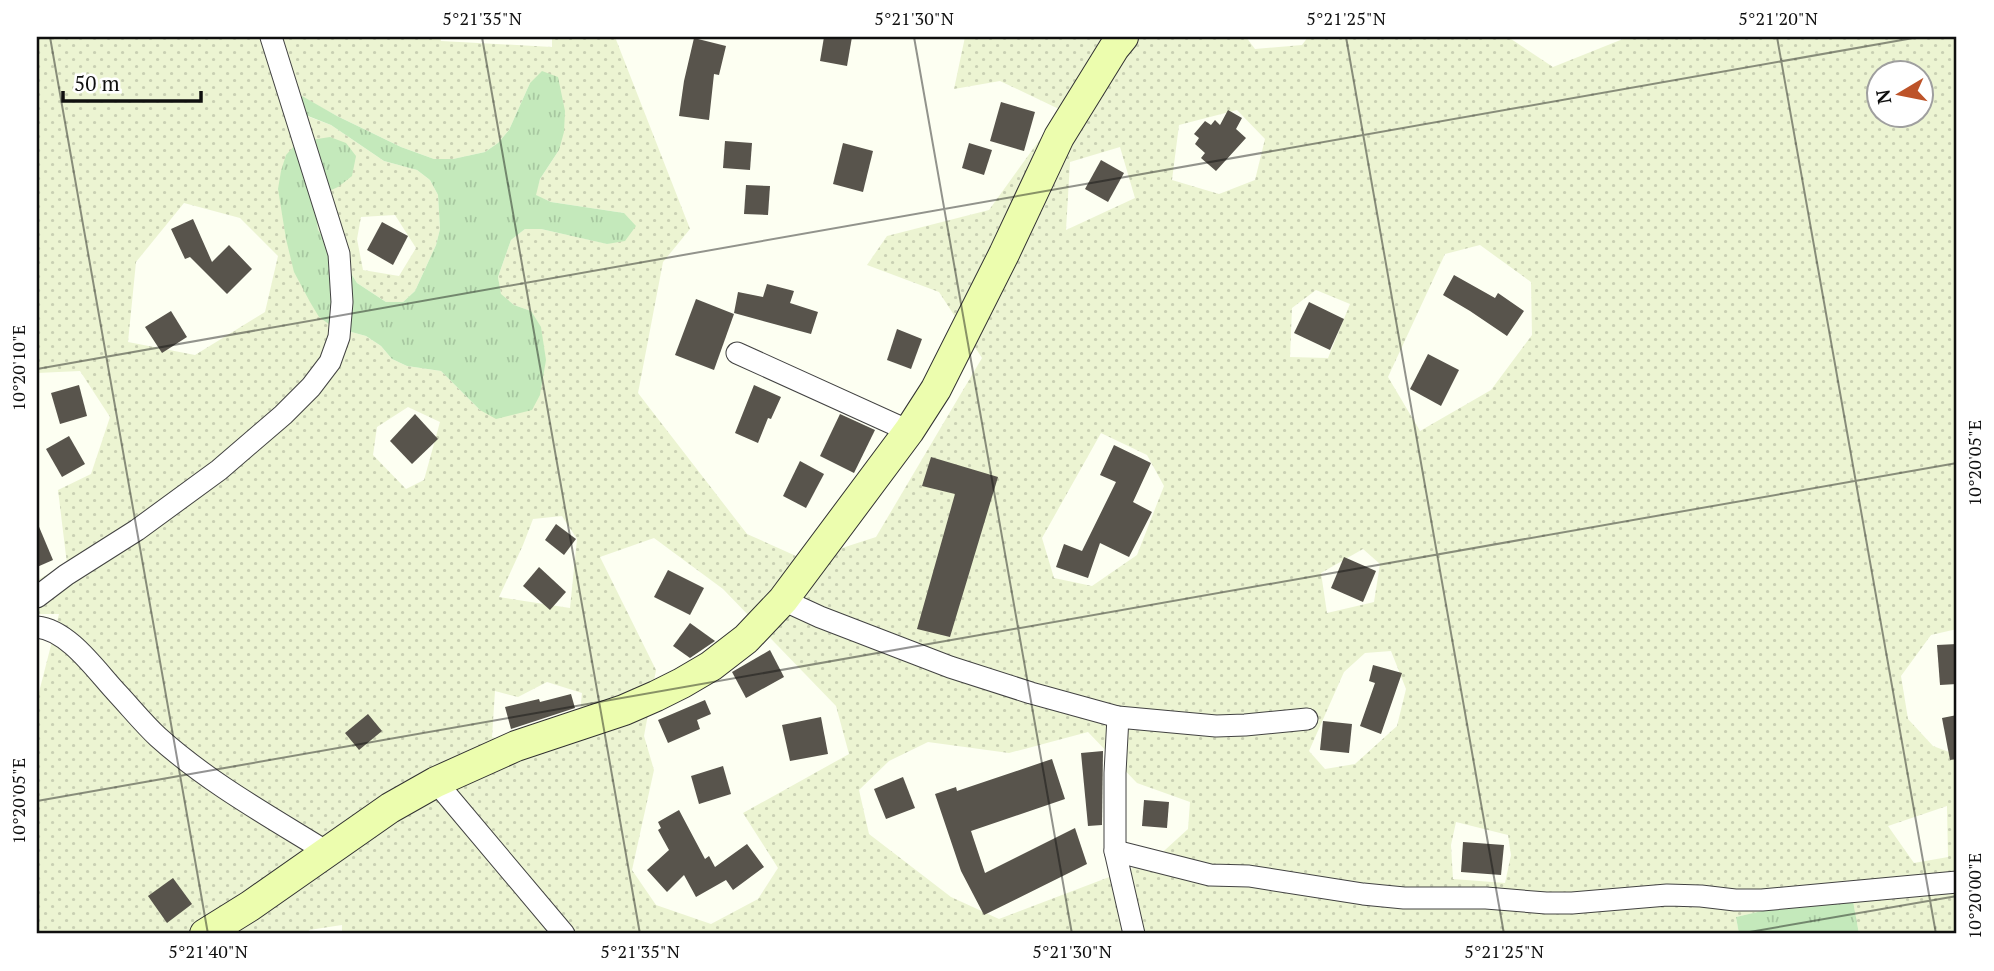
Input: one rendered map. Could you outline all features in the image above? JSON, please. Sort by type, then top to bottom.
[{"type":"street","points":[[37,597],[65,575],[137,530],[219,470],[283,415],[311,387],[330,362],[339,337],[342,302],[339,254],[271,37]]},
{"type":"street","points":[[205,934],[250,906],[390,808],[436,782],[516,746],[624,710],[682,683],[711,666],[746,639],[783,600],[909,431],[936,388],[1059,137],[1114,48],[1124,37]]},
{"type":"street","points":[[737,353],[909,431]]},
{"type":"street","points":[[783,600],[950,667],[1118,717],[1216,726],[1307,719]]},
{"type":"street","points":[[37,628],[56,633],[65,639],[157,736],[191,765],[327,852]]},
{"type":"street","points":[[1118,717],[1115,753],[1115,851],[1134,934]]},
{"type":"street","points":[[436,782],[564,934]]},
{"type":"street","points":[[1115,851],[1210,875],[1249,876],[1404,898],[1486,898],[1572,903],[1667,895],[1762,900],[1957,882]]},
{"type":"green space","points":[[37,37],[440,37],[441,41],[552,47],[552,37],[615,37],[690,229],[663,262],[638,393],[747,534],[805,560],[876,537],[982,358],[939,292],[867,265],[887,236],[989,210],[1061,110],[1000,81],[954,89],[965,37],[1246,37],[1255,49],[1302,45],[1308,37],[1508,37],[1553,67],[1628,37],[1957,37],[1957,629],[1931,635],[1901,676],[1908,719],[1933,746],[1957,755],[1957,934],[1859,934],[1851,891],[1736,917],[1739,934],[342,934],[342,925],[309,930],[308,934],[37,934],[37,700],[59,614],[37,614],[37,580],[67,564],[58,490],[91,474],[110,417],[80,371],[37,373]],"holes":[[[530,83],[559,150],[540,179],[535,195],[551,202],[624,213],[608,244],[541,229],[525,229],[511,240],[498,277],[501,295],[514,305],[531,311],[480,410],[441,371],[407,366],[392,359],[381,346],[366,336],[333,327],[298,142],[318,230],[339,254],[357,283],[386,302],[403,302],[415,291],[436,245],[440,229],[438,195],[430,180],[417,170],[384,161],[331,125],[307,116],[302,97],[401,147],[434,159],[453,159],[485,152],[498,143],[509,130]],[[1237,110],[1265,139],[1255,180],[1219,194],[1172,180],[1179,125]],[[1120,147],[1135,198],[1066,230],[1070,162]],[[184,203],[240,218],[278,256],[265,312],[195,355],[128,342],[136,262]],[[395,215],[416,248],[399,276],[363,270],[357,239],[361,217]],[[1480,245],[1531,282],[1532,335],[1491,390],[1420,431],[1388,377],[1445,254]],[[1316,290],[1350,304],[1328,358],[1290,357],[1292,308]],[[408,407],[440,422],[424,480],[406,489],[373,455],[377,427]],[[1101,433],[1147,455],[1164,486],[1137,555],[1092,586],[1054,578],[1042,538]],[[562,516],[577,539],[570,608],[499,597],[533,519]],[[654,538],[723,589],[836,706],[849,754],[743,813],[778,868],[758,899],[711,924],[656,905],[632,870],[654,770],[644,736],[656,670],[600,557]],[[1363,549],[1380,564],[1374,602],[1327,613],[1321,573]],[[1391,651],[1406,689],[1397,726],[1355,764],[1325,769],[1309,751],[1344,672],[1365,653]],[[547,682],[582,693],[579,724],[544,752],[492,737],[495,691],[518,697]],[[1088,732],[1137,783],[1190,802],[1188,829],[1154,860],[999,919],[951,897],[869,834],[859,790],[889,761],[928,742],[1009,753]],[[1947,806],[1948,857],[1914,863],[1888,826]],[[1456,822],[1508,835],[1511,855],[1505,883],[1453,879],[1451,845]]]},
{"type":"green space","points":[[542,71],[558,77],[565,111],[564,132],[559,150],[540,179],[536,195],[551,202],[624,213],[636,226],[625,241],[607,244],[541,229],[525,229],[511,240],[498,277],[501,294],[514,305],[531,311],[541,327],[546,360],[540,395],[532,410],[496,419],[480,410],[441,371],[407,366],[392,359],[381,346],[366,336],[333,327],[319,317],[294,272],[278,189],[286,155],[298,142],[330,137],[346,143],[356,156],[352,176],[338,187],[320,195],[316,212],[318,230],[339,254],[357,283],[386,302],[403,302],[415,291],[436,245],[440,229],[438,195],[430,180],[417,170],[384,161],[331,125],[308,116],[303,117],[297,110],[302,96],[401,147],[434,159],[453,159],[485,152],[498,143],[509,130],[530,83]]},
{"type":"green space","points":[[1851,890],[1859,934],[1739,934],[1736,917]]},
{"type":"building","points":[[824,37],[852,37],[847,66],[820,61]]},
{"type":"building","points":[[694,38],[726,46],[719,75],[714,74],[709,120],[679,116]]},
{"type":"building","points":[[1001,102],[1035,112],[1024,151],[990,141]]},
{"type":"building","points":[[1228,110],[1242,118],[1236,129],[1246,138],[1216,171],[1201,158],[1205,153],[1195,144],[1199,138],[1194,134],[1205,121],[1211,125],[1215,120],[1220,125]]},
{"type":"building","points":[[725,141],[752,143],[750,170],[723,168]]},
{"type":"building","points":[[843,143],[873,151],[863,192],[833,184]]},
{"type":"building","points":[[969,143],[992,150],[984,175],[962,168]]},
{"type":"building","points":[[1101,160],[1124,173],[1108,202],[1085,189]]},
{"type":"building","points":[[746,185],[770,186],[768,215],[744,214]]},
{"type":"building","points":[[193,219],[212,262],[229,245],[252,269],[227,294],[190,257],[185,259],[171,229]]},
{"type":"building","points":[[382,222],[408,236],[393,265],[367,250]]},
{"type":"building","points":[[1454,275],[1495,298],[1498,293],[1524,311],[1507,336],[1443,295]]},
{"type":"building","points":[[767,284],[794,291],[790,303],[818,312],[811,334],[734,313],[738,292],[763,297]]},
{"type":"building","points":[[696,299],[734,314],[714,370],[675,355]]},
{"type":"building","points":[[1309,302],[1344,319],[1330,350],[1294,333]]},
{"type":"building","points":[[171,311],[187,337],[162,353],[145,327]]},
{"type":"building","points":[[897,329],[922,339],[911,369],[887,360]]},
{"type":"building","points":[[1428,354],[1459,370],[1441,406],[1410,389]]},
{"type":"building","points":[[79,385],[87,416],[60,424],[51,393]]},
{"type":"building","points":[[754,385],[781,397],[771,419],[768,418],[758,443],[735,433]]},
{"type":"building","points":[[415,414],[438,439],[412,464],[390,441]]},
{"type":"building","points":[[840,414],[875,430],[854,473],[820,456]]},
{"type":"building","points":[[69,436],[85,464],[62,477],[46,449]]},
{"type":"building","points":[[1114,445],[1151,463],[1133,502],[1152,512],[1129,557],[1100,543],[1088,578],[1056,567],[1064,544],[1082,551],[1116,482],[1100,475]]},
{"type":"building","points":[[931,457],[998,477],[950,637],[917,629],[955,494],[922,486]]},
{"type":"building","points":[[800,461],[824,474],[806,508],[783,496]]},
{"type":"building","points":[[37,522],[53,560],[37,567]]},
{"type":"building","points":[[556,524],[576,539],[564,555],[545,540]]},
{"type":"building","points":[[1344,557],[1376,571],[1363,602],[1331,588]]},
{"type":"building","points":[[539,567],[566,592],[550,610],[523,586]]},
{"type":"building","points":[[668,570],[704,588],[690,615],[654,597]]},
{"type":"building","points":[[690,623],[715,641],[690,658],[673,646]]},
{"type":"building","points":[[1957,644],[1957,684],[1940,685],[1937,645]]},
{"type":"building","points":[[770,650],[784,677],[746,698],[732,672]]},
{"type":"building","points":[[1373,665],[1402,673],[1381,734],[1360,726],[1375,683],[1369,681]]},
{"type":"building","points":[[571,694],[575,708],[511,729],[505,707]]},
{"type":"building","points":[[705,700],[711,714],[697,720],[700,729],[668,743],[658,720]]},
{"type":"building","points":[[368,714],[382,731],[359,750],[345,733]]},
{"type":"building","points":[[1957,715],[1957,759],[1950,760],[1942,718]]},
{"type":"building","points":[[821,717],[828,754],[790,761],[782,725]]},
{"type":"building","points":[[1323,721],[1352,724],[1349,753],[1320,750]]},
{"type":"building","points":[[1103,751],[1102,825],[1088,826],[1081,753]]},
{"type":"building","points":[[1052,759],[1065,799],[971,831],[985,873],[1075,828],[1087,864],[984,915],[961,871],[935,794],[956,787],[957,791]]},
{"type":"building","points":[[723,766],[731,794],[699,804],[691,776]]},
{"type":"building","points":[[903,777],[915,808],[886,819],[874,789]]},
{"type":"building","points":[[1144,800],[1169,802],[1167,828],[1142,826]]},
{"type":"building","points":[[679,810],[705,859],[709,856],[715,867],[747,844],[764,867],[733,890],[726,880],[696,897],[684,875],[667,892],[647,870],[669,850],[658,830],[661,828],[658,822]]},
{"type":"building","points":[[1463,842],[1504,845],[1501,875],[1461,872]]},
{"type":"building","points":[[173,878],[192,904],[167,923],[148,896]]}]
